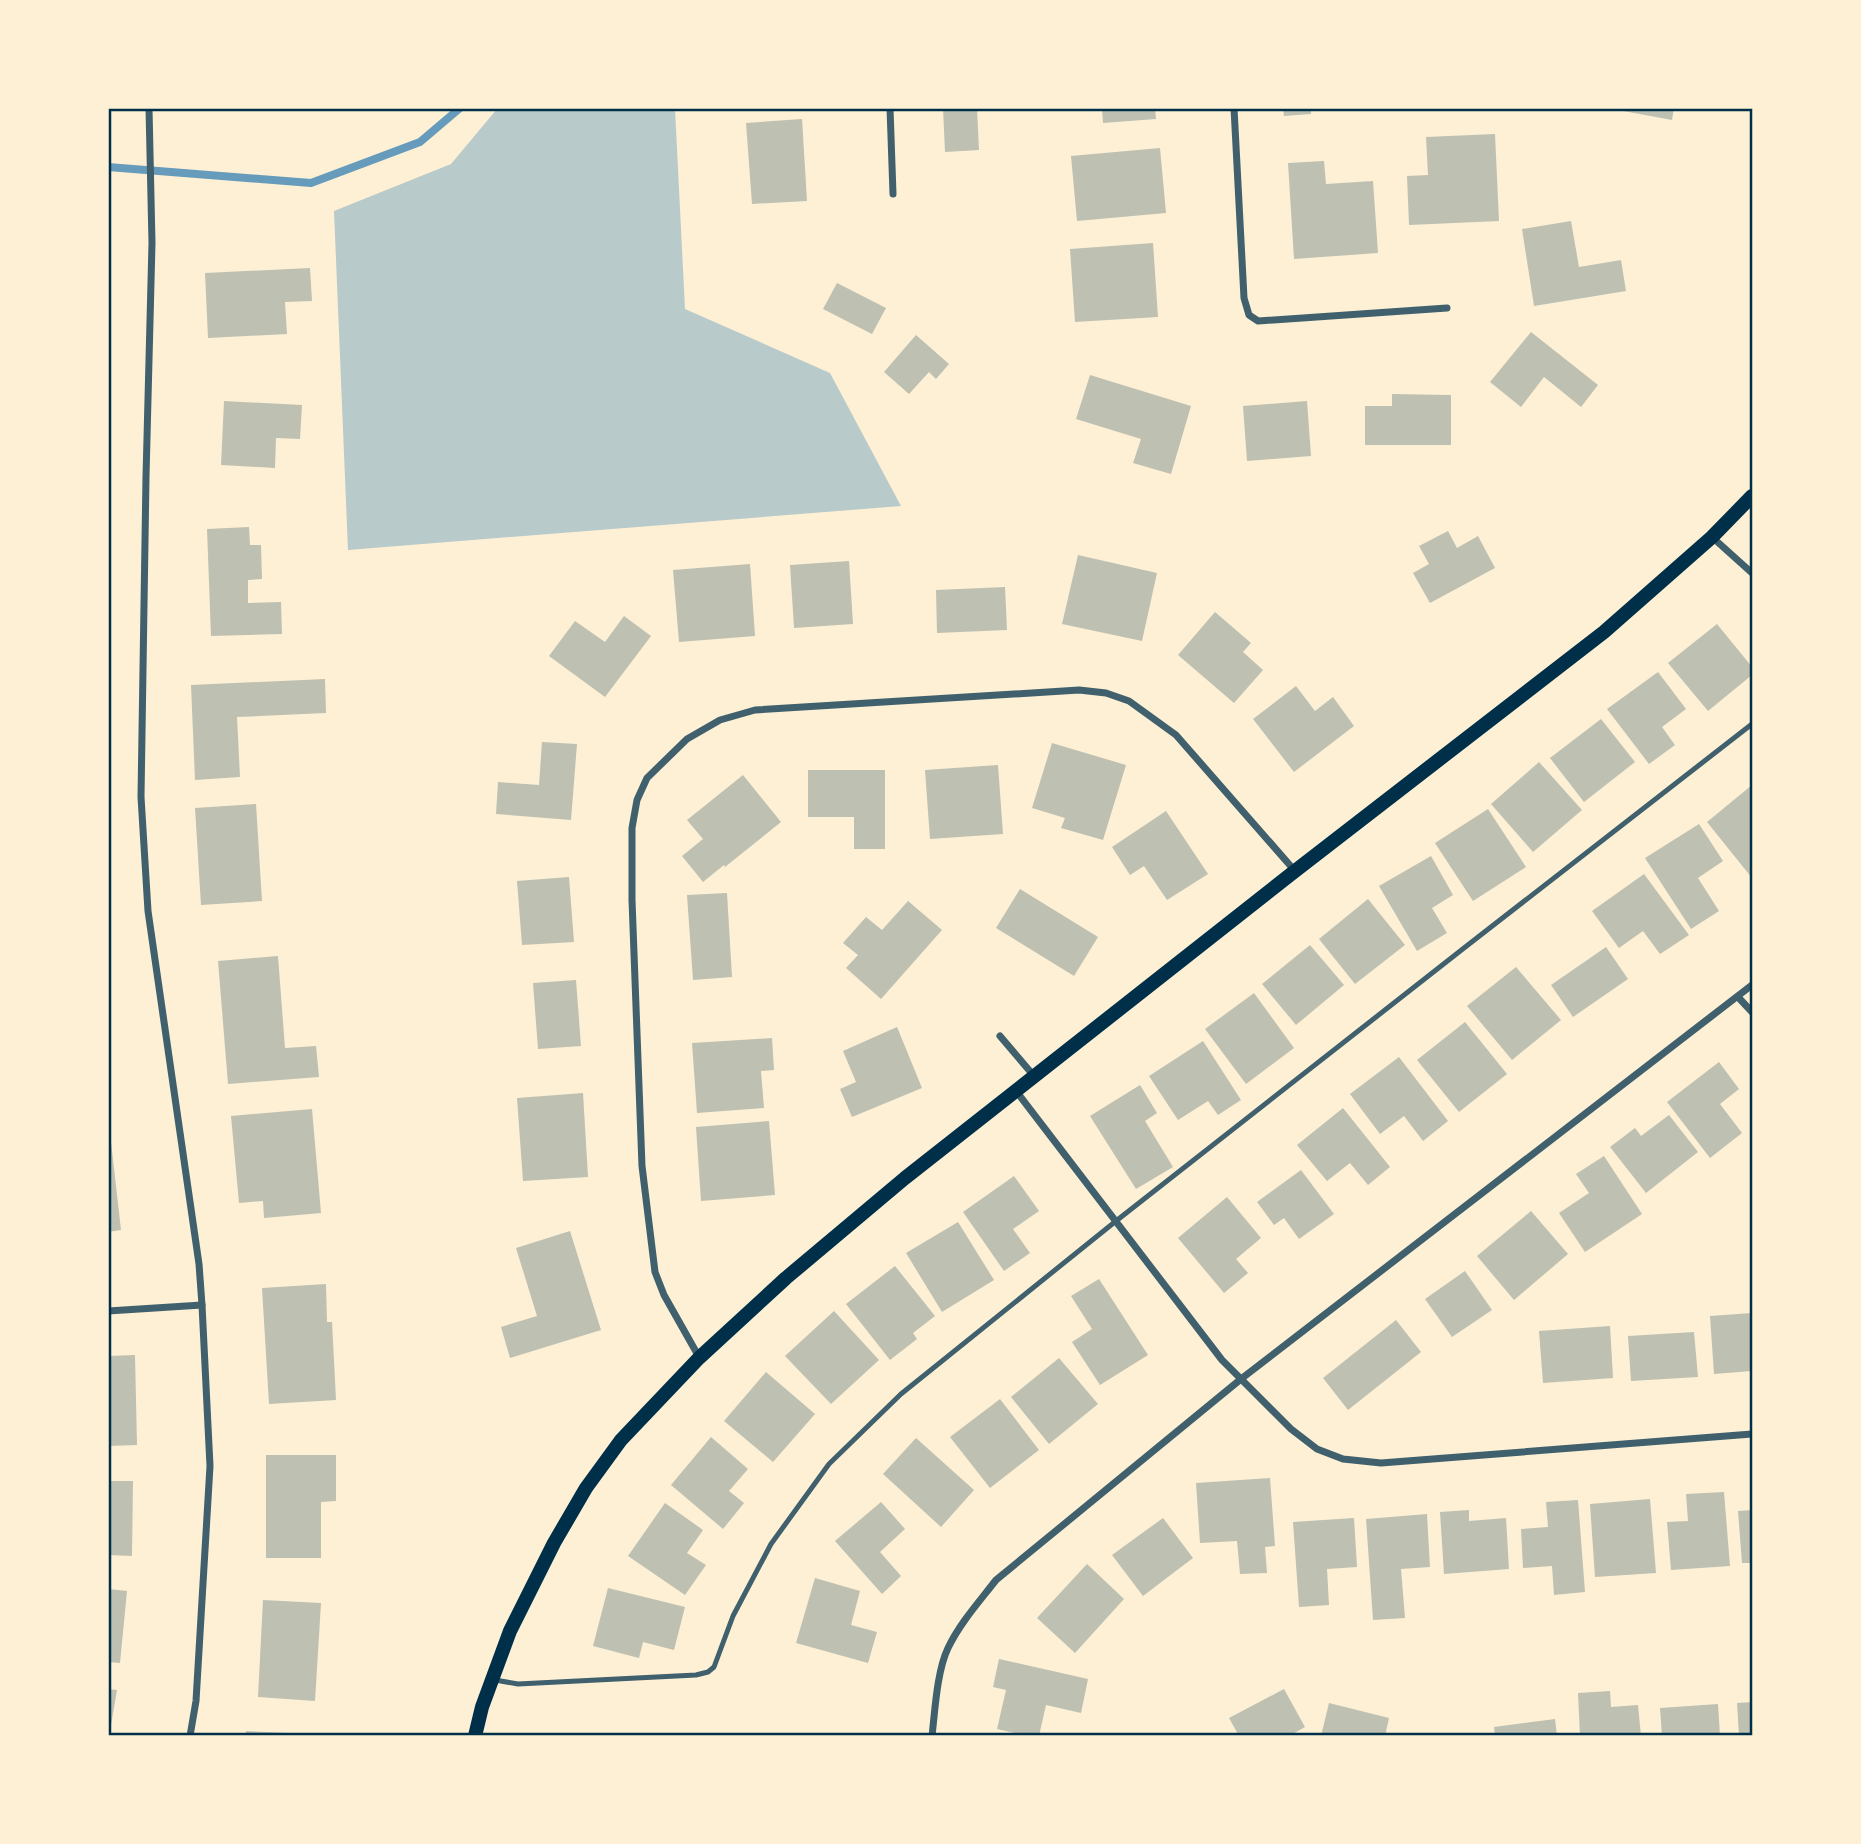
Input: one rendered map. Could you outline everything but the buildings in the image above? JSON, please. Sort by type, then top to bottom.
[{"type":"main road","points":[[475,1735],[482,1707],[516,1618],[586,1488],[621,1440],[699,1358],[786,1278],[885,1195],[1295,871],[1604,632],[1713,537],[1752,496]]},
{"type":"street","points":[[149,108],[152,243],[141,797],[148,911],[199,1264],[210,1466],[196,1701],[190,1735]]},
{"type":"street","points":[[890,108],[893,194]]},
{"type":"street","points":[[1234,108],[1244,298],[1249,315],[1258,321],[1447,308]]},
{"type":"street","points":[[1713,537],[1752,573]]},
{"type":"street","points":[[699,1358],[655,1272],[642,1166],[632,900],[632,828],[636,800],[647,778],[687,739],[720,720],[755,710],[1079,690],[1107,693],[1129,701],[1175,735],[1295,871]]},
{"type":"street","points":[[932,1735],[936,1695],[947,1650],[966,1619],[996,1580],[1241,1379],[1752,985]]},
{"type":"street","points":[[1738,997],[1752,1012]]},
{"type":"street","points":[[1000,1036],[1035,1076]]},
{"type":"street","points":[[1016,1091],[1222,1360],[1291,1429],[1317,1449],[1343,1459],[1381,1463],[1752,1434]]},
{"type":"street","points":[[108,1311],[202,1305]]},
{"type":"lane","points":[[492,1679],[518,1684],[696,1675],[708,1672],[714,1667],[733,1616],[771,1544],[829,1464],[901,1394],[1116,1221],[1752,724]]},
{"type":"shaded area","points":[[497,109],[675,109],[685,309],[830,373],[901,506],[348,550],[334,211],[451,164]]},
{"type":"waterway","points":[[108,167],[311,183],[420,142],[460,108]]}]
